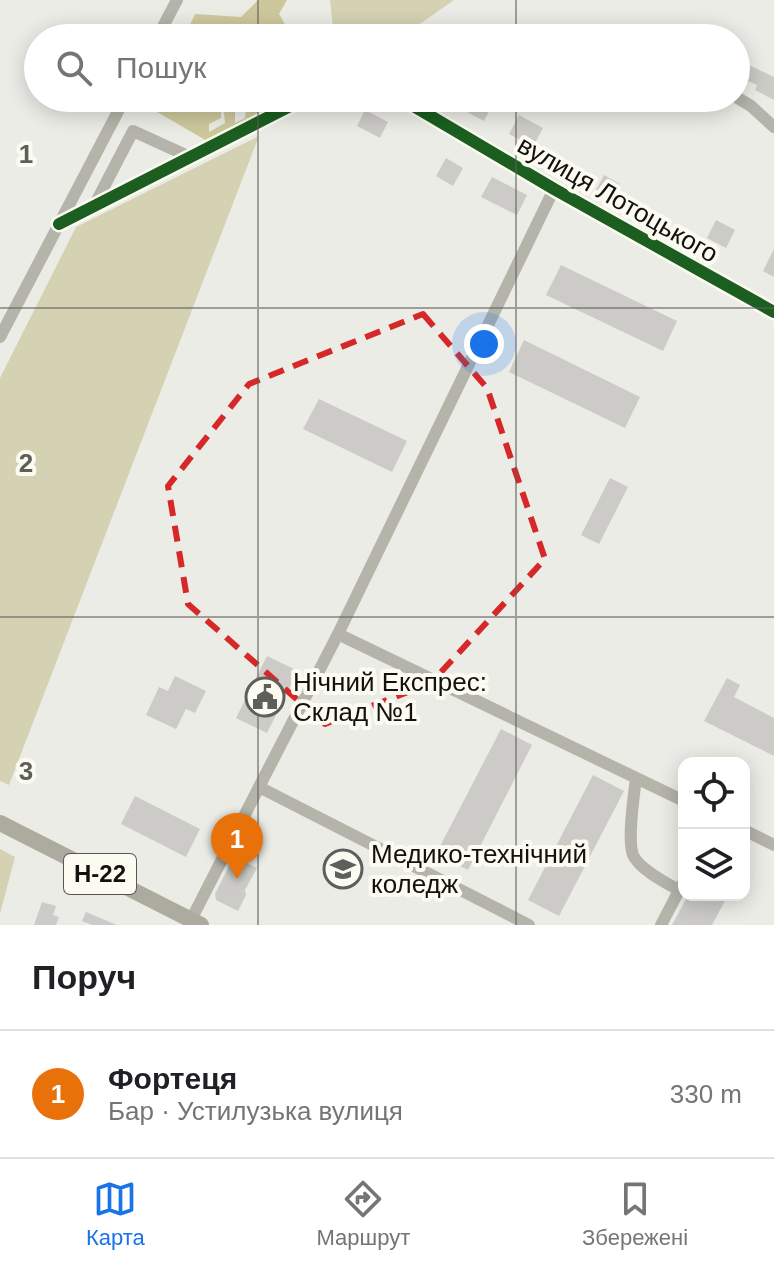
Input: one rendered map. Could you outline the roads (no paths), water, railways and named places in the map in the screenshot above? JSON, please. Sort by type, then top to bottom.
[{"type":"main road","name":"Н-22","points":[[0,823],[196,922]]},
{"type":"street","points":[[164,24],[177,0]]},
{"type":"street","points":[[750,105],[774,127]]},
{"type":"street","points":[[0,337],[118,112]]},
{"type":"street","points":[[59,224],[278,112]]},
{"type":"street","name":"вулиця Лотоцького","points":[[424,112],[774,312]]},
{"type":"street","points":[[94,206],[133,131],[190,157]]},
{"type":"street","points":[[196,922],[259,787],[338,634],[554,189]]},
{"type":"street","points":[[338,634],[678,798]]},
{"type":"street","points":[[636,778],[631,830],[634,856],[652,875],[678,885]]},
{"type":"street","points":[[259,787],[529,925]]},
{"type":"street","points":[[750,833],[774,845]]},
{"type":"street","points":[[661,925],[678,893]]},
{"type":"place","name":"Нічний Експрес: Склад №1","points":[[265,697]]},
{"type":"place","name":"Медико-технічний коледж","points":[[343,869]]},
{"type":"place","name":"Фортеця","points":[[237,879]]}]
